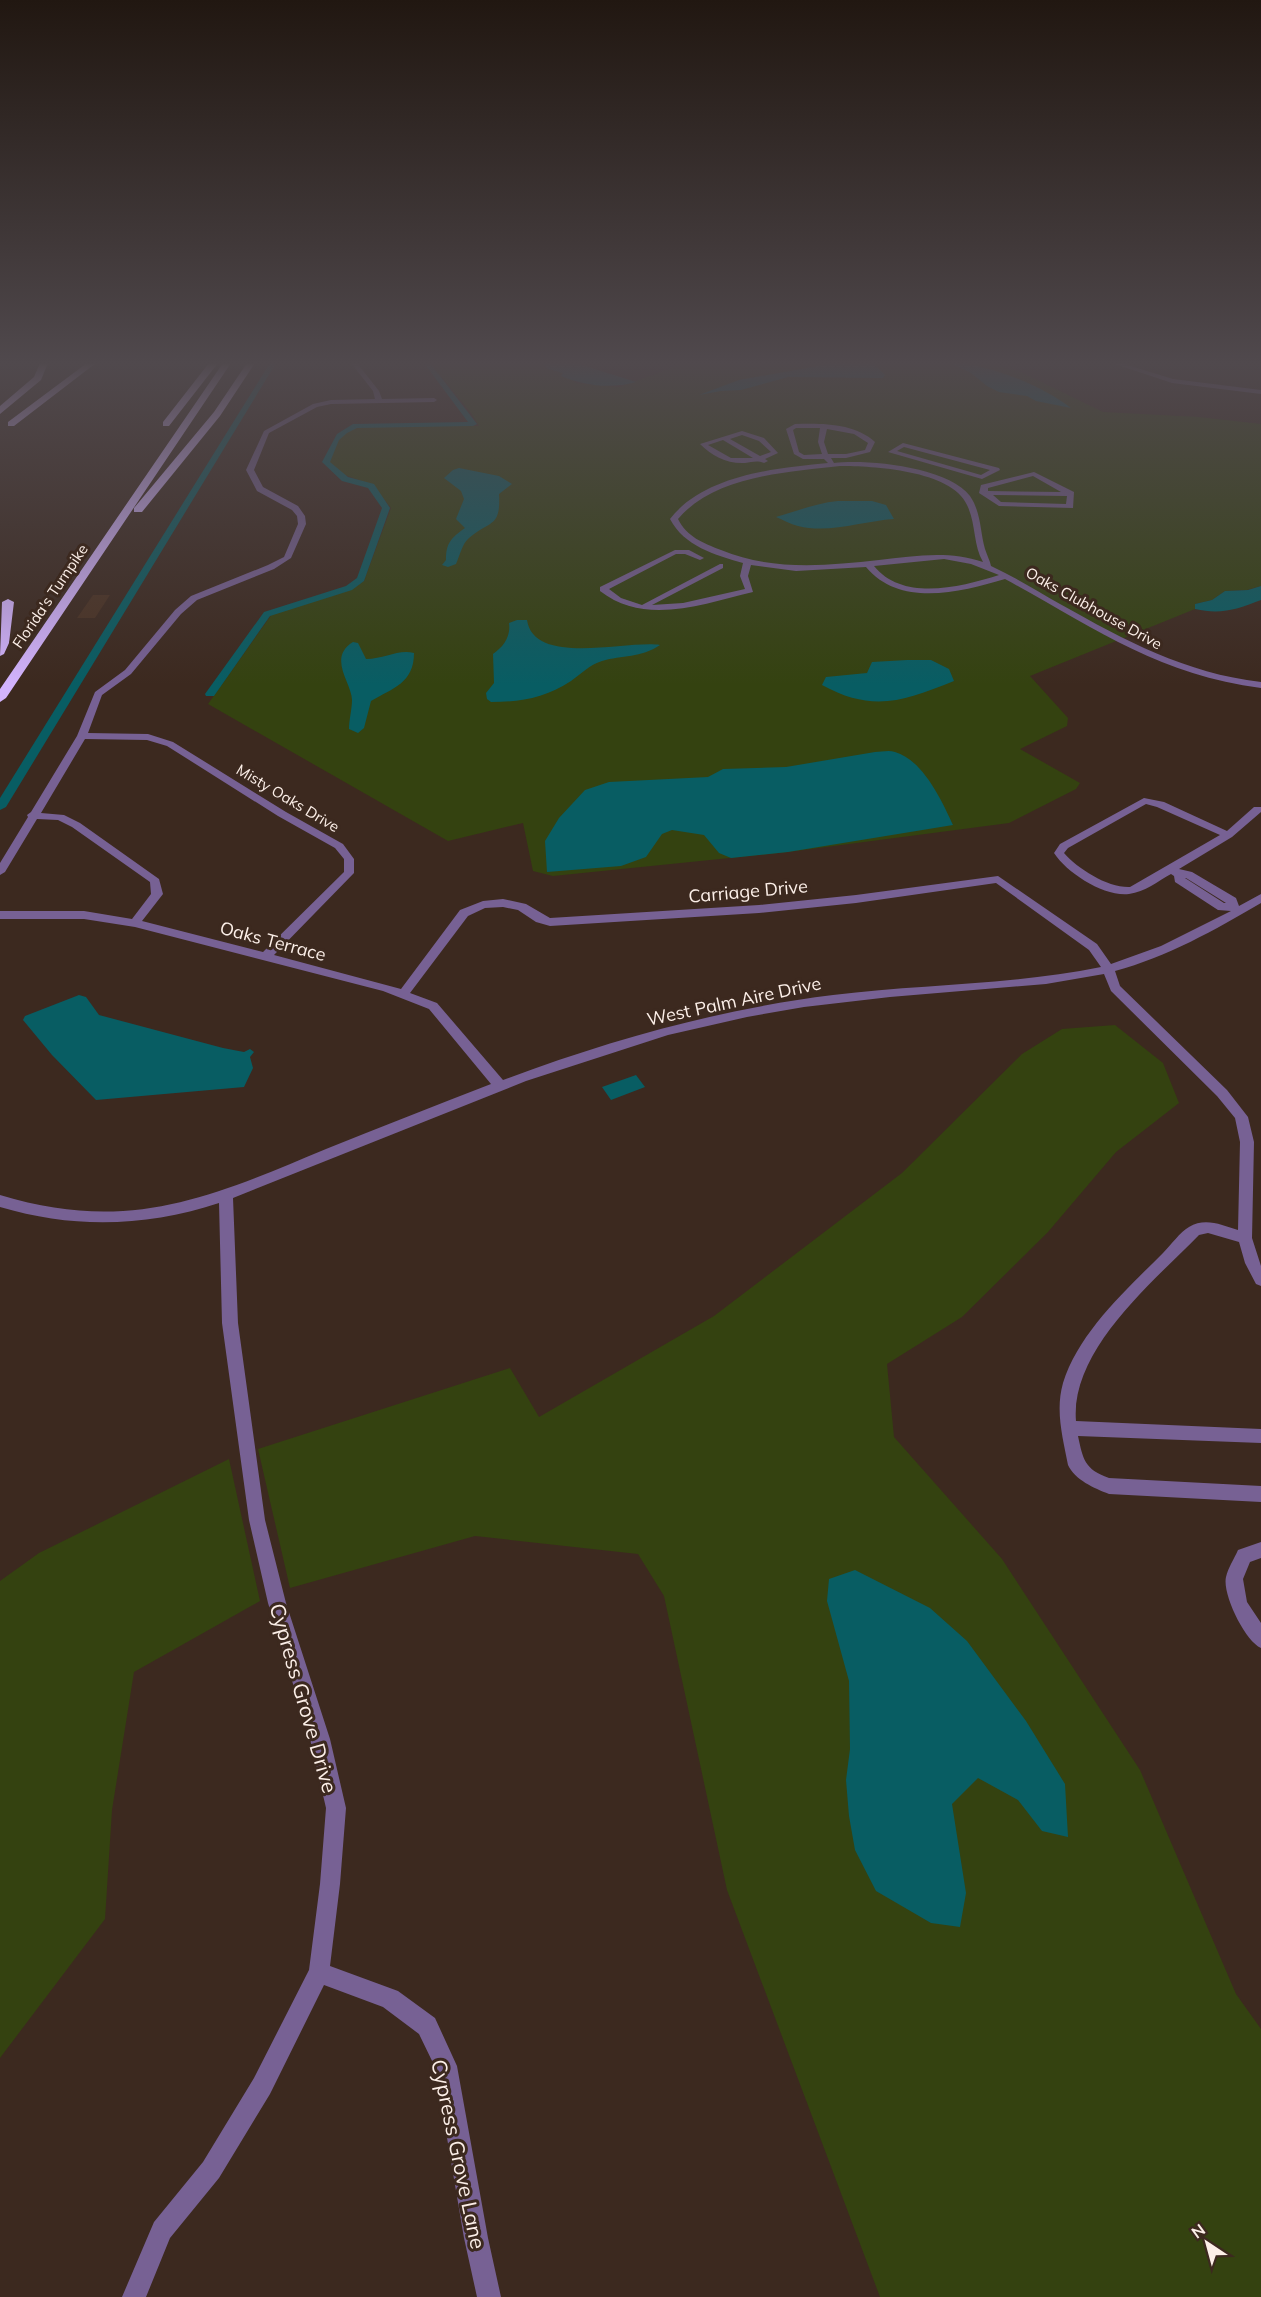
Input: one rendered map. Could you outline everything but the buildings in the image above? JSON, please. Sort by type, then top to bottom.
[{"type":"highway","name":"Florida's Turnpike","points":[[0,698],[154,470]]},
{"type":"highway","points":[[111,533],[138,511],[171,470]]},
{"type":"highway","points":[[0,652],[8,602]]},
{"type":"street","points":[[0,872],[32,815],[82,736],[98,694],[128,672],[178,612],[194,598],[271,567],[287,558],[302,524],[301,516],[289,504],[260,489],[250,470]]},
{"type":"street","points":[[776,470],[780,473]]},
{"type":"street","name":"Oaks Clubhouse Drive","points":[[798,470],[720,486],[685,504],[674,519],[680,532],[691,540],[747,563],[785,569],[868,564],[944,556],[960,552]]},
{"type":"street","name":"Oaks Clubhouse Drive","points":[[899,470],[926,475],[966,496]]},
{"type":"street","points":[[926,475],[936,470]]},
{"type":"street","points":[[955,470],[982,477],[996,470]]},
{"type":"street","points":[[1034,474],[1071,494],[1070,506],[999,504],[985,493],[984,487],[1034,474]]},
{"type":"street","points":[[988,565],[981,555],[979,537],[966,496],[985,493],[1071,494]]},
{"type":"street","points":[[969,548],[979,543]]},
{"type":"street","points":[[700,558],[686,552],[675,552],[603,589],[619,602],[643,607],[671,607],[750,590],[744,576],[747,563]]},
{"type":"street","name":"Oaks Clubhouse Drive","points":[[944,556],[988,565],[1159,661],[1238,683],[1261,685]]},
{"type":"street","name":"Oaks Clubhouse Drive","points":[[868,564],[881,578],[905,587],[963,589],[1006,576]]},
{"type":"street","points":[[643,607],[720,566]]},
{"type":"street","name":"Oaks Clubhouse Drive","points":[[1238,683],[1245,679],[1261,680]]},
{"type":"street","name":"Misty Oaks Drive","points":[[82,736],[148,736],[170,744],[282,814],[339,846],[349,859],[348,873],[264,958]]},
{"type":"street","points":[[1228,835],[1160,804],[1144,801],[1064,846],[1059,853],[1065,862],[1109,890],[1120,893],[1130,892],[1176,872],[1228,835],[1258,810]]},
{"type":"street","points":[[32,815],[60,817],[76,825],[155,881],[158,894],[135,923]]},
{"type":"street","points":[[1176,872],[1179,880],[1222,907],[1235,908]]},
{"type":"street","name":"Carriage Drive","points":[[403,994],[465,913],[483,905],[503,903],[522,907],[540,919],[550,922],[759,909],[856,899],[998,879],[1093,946],[1108,969],[1115,988],[1222,1093],[1241,1117],[1247,1142],[1245,1238],[1252,1263],[1261,1280]]},
{"type":"street","name":"West Palm Aire Drive","points":[[0,1201],[20,1208],[62,1216],[115,1218],[168,1211],[226,1196],[499,1084],[607,1047],[718,1019],[852,996],[1062,978],[1108,969],[1200,932],[1235,908],[1261,898]]},
{"type":"street","name":"Oaks Terrace","points":[[0,915],[84,915],[135,923],[403,994],[433,1006],[499,1084]]},
{"type":"street","name":"Cypress Grove Drive","points":[[134,2297],[162,2230],[211,2170],[223,2151],[262,2086],[319,1972],[329,1893],[336,1808],[320,1739],[276,1603],[257,1520],[230,1323],[226,1196]]},
{"type":"street","points":[[1245,1238],[1208,1227],[1194,1231],[1098,1333],[1072,1379],[1067,1406],[1076,1465],[1096,1481],[1109,1486],[1261,1494]]},
{"type":"street","points":[[1069,1428],[1261,1436]]},
{"type":"street","points":[[1261,1550],[1244,1556],[1234,1579],[1239,1605],[1261,1639]]},
{"type":"street","name":"Cypress Grove Lane","points":[[319,1972],[390,1999],[427,2026],[446,2066],[476,2238],[489,2297]]},
{"type":"shaded area","points":[[93,595],[110,595],[95,618],[77,618]]},
{"type":"green space","points":[[339,470],[1261,470],[1261,586],[1247,590],[1225,591],[1212,600],[1195,604],[1195,609],[1030,676],[1068,718],[1067,726],[1020,749],[1080,783],[1076,789],[1009,823],[788,852],[553,876],[533,871],[523,823],[448,841],[208,704],[272,614],[344,592],[364,581],[391,508],[373,485],[345,475]]},
{"type":"green space","points":[[1115,1025],[1163,1063],[1179,1103],[1116,1152],[1048,1232],[962,1317],[887,1364],[894,1437],[1002,1559],[1140,1770],[1236,1994],[1261,2029],[1261,2297],[880,2297],[727,1890],[664,1596],[638,1554],[475,1536],[290,1588],[258,1449],[510,1368],[539,1417],[714,1316],[902,1173],[1022,1054],[1062,1029]]},
{"type":"green space","points":[[229,1459],[260,1601],[134,1672],[112,1810],[105,1919],[0,2058],[0,1581],[39,1553]]},
{"type":"water","points":[[453,470],[470,470],[499,476],[512,484],[499,494],[498,513],[493,522],[467,540],[456,564],[448,567],[442,565],[446,560],[448,545],[465,528],[456,519],[464,499],[461,491],[444,478]]},
{"type":"water","points":[[838,501],[872,501],[886,505],[894,519],[822,529],[798,526],[776,517],[815,505]]},
{"type":"water","points":[[1261,586],[1261,600],[1245,606],[1221,611],[1195,609],[1195,604],[1212,600],[1225,591],[1248,590]]},
{"type":"water","points":[[527,620],[533,634],[546,643],[563,647],[660,645],[639,654],[597,663],[561,687],[542,695],[523,700],[491,702],[487,699],[486,693],[494,683],[493,654],[506,641],[509,623]]},
{"type":"water","points":[[353,642],[358,643],[366,659],[402,652],[414,653],[413,663],[406,678],[371,701],[364,728],[358,733],[349,729],[352,700],[341,663],[345,648]]},
{"type":"water","points":[[931,660],[949,669],[954,681],[919,694],[888,701],[857,699],[822,685],[826,677],[867,673],[872,662]]},
{"type":"water","points":[[875,752],[895,752],[914,763],[930,782],[953,825],[788,852],[731,858],[719,853],[704,835],[672,830],[662,834],[646,857],[621,866],[547,872],[545,841],[559,818],[585,790],[609,782],[708,777],[723,769],[786,767]]},
{"type":"water","points":[[79,995],[86,997],[99,1015],[223,1048],[244,1052],[250,1049],[254,1052],[250,1057],[253,1068],[244,1087],[96,1100],[52,1055],[23,1020],[25,1016]]},
{"type":"water","points":[[636,1075],[645,1087],[611,1100],[602,1087]]},
{"type":"water","points":[[855,1570],[930,1608],[967,1641],[1026,1721],[1065,1784],[1068,1837],[1042,1831],[1018,1800],[978,1778],[952,1804],[966,1893],[960,1927],[931,1923],[876,1891],[855,1850],[846,1780],[850,1749],[849,1681],[827,1601],[829,1579]]},
{"type":"waterway","points":[[0,807],[207,470]]},
{"type":"waterway","points":[[210,694],[267,614],[349,588],[361,579],[386,508],[371,486],[345,479],[335,470]]}]
